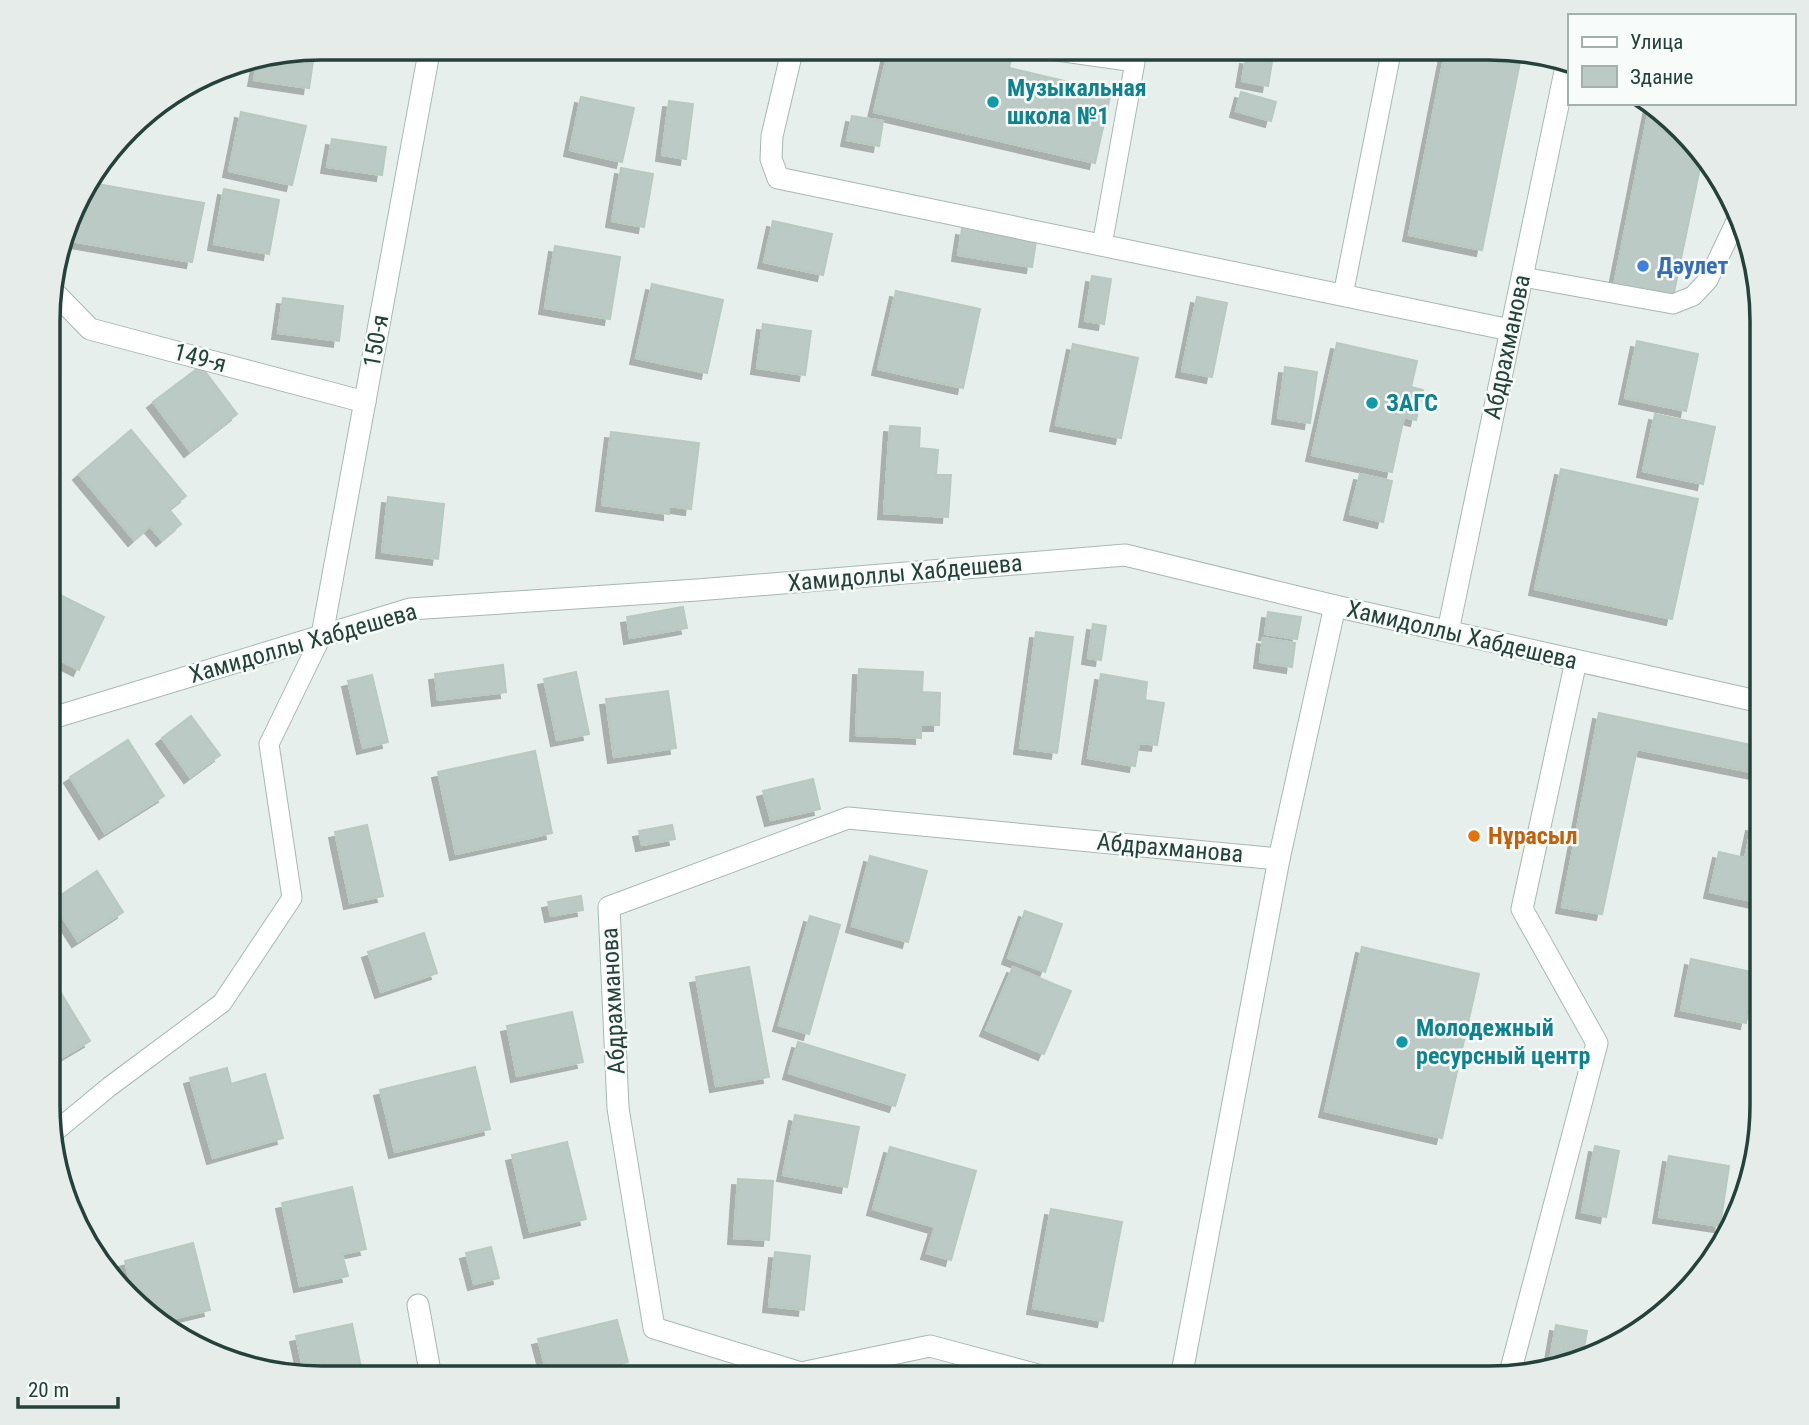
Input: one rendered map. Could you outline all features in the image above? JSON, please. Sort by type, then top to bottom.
[{"type":"street","name":"150-я","points":[[322,635],[428,60]]},
{"type":"street","points":[[790,60],[772,136],[771,159],[778,178],[1510,330]]},
{"type":"street","name":"Абдрахманова","points":[[1448,631],[1565,71]]},
{"type":"street","name":"149-я","points":[[61,299],[90,329],[365,402]]},
{"type":"street","name":"Хамидоллы Хабдешева","points":[[60,716],[410,609],[697,590],[1125,555],[1335,606],[1750,700]]},
{"type":"street","name":"Абдрахманова","points":[[1183,1366],[1279,859],[1335,606]]},
{"type":"street","points":[[1512,1364],[1597,1044],[1522,909],[1576,661]]},
{"type":"street","name":"Абдрахманова","points":[[777,1366],[654,1328],[618,1108],[609,907],[848,818],[1279,859]]},
{"type":"street","points":[[418,1305],[429,1366]]},
{"type":"street","name":"Абдрахманова","points":[[834,1366],[930,1346],[1004,1366]]},
{"type":"lane","points":[[1102,245],[1135,62],[1121,60]]},
{"type":"lane","points":[[1343,295],[1390,60]]},
{"type":"lane","points":[[1523,277],[1673,304],[1693,296],[1708,280],[1733,228]]},
{"type":"lane","points":[[61,1127],[109,1087],[222,1003],[292,898],[269,744],[322,635]]},
{"type":"building","points":[[313,60],[309,88],[254,80],[256,67]]},
{"type":"building","name":"Музыкальная школа №1","points":[[886,60],[1011,60],[1009,68],[1111,92],[1095,163],[874,112]]},
{"type":"building","points":[[1246,60],[1272,62],[1268,86],[1242,81]]},
{"type":"building","points":[[1444,60],[1520,62],[1482,250],[1409,235]]},
{"type":"building","points":[[1241,92],[1276,102],[1271,121],[1236,111]]},
{"type":"building","points":[[581,97],[634,108],[622,162],[570,150]]},
{"type":"building","points":[[669,101],[693,104],[686,159],[662,155]]},
{"type":"building","points":[[241,112],[306,126],[292,185],[229,171]]},
{"type":"building","points":[[1648,114],[1685,148],[1700,168],[1673,297],[1614,285]]},
{"type":"building","points":[[852,116],[883,121],[879,146],[847,140]]},
{"type":"building","points":[[332,139],[386,147],[382,175],[327,167]]},
{"type":"building","points":[[621,168],[653,174],[644,227],[612,221]]},
{"type":"building","points":[[98,184],[204,203],[192,262],[72,241],[86,205]]},
{"type":"building","points":[[224,189],[279,200],[269,254],[214,244]]},
{"type":"building","points":[[773,221],[832,234],[823,275],[764,262]]},
{"type":"building","points":[[962,229],[1036,241],[1032,267],[958,255]]},
{"type":"building","points":[[555,246],[620,257],[610,319],[545,308]]},
{"type":"building","points":[[1092,276],[1111,279],[1104,324],[1085,321]]},
{"type":"building","points":[[652,284],[723,300],[707,373],[636,358]]},
{"type":"building","points":[[896,291],[980,309],[963,388],[878,369]]},
{"type":"building","points":[[1197,297],[1227,303],[1212,377],[1182,371]]},
{"type":"building","points":[[283,298],[343,306],[339,341],[278,333]]},
{"type":"building","points":[[763,324],[811,331],[805,375],[757,368]]},
{"type":"building","points":[[1637,341],[1698,354],[1686,411],[1625,398]]},
{"type":"building","name":"ЗАГС","points":[[1337,343],[1417,361],[1411,387],[1423,390],[1416,420],[1404,417],[1392,472],[1312,455]]},
{"type":"building","points":[[1073,344],[1138,358],[1121,438],[1056,425]]},
{"type":"building","points":[[201,366],[237,414],[190,451],[153,402]]},
{"type":"building","points":[[1285,367],[1317,372],[1310,423],[1278,418]]},
{"type":"building","points":[[1655,414],[1715,427],[1703,484],[1643,471]]},
{"type":"building","points":[[890,426],[920,428],[919,448],[938,450],[936,475],[951,475],[948,517],[884,513]]},
{"type":"building","points":[[131,430],[186,496],[169,509],[181,524],[162,540],[150,526],[134,540],[79,474]]},
{"type":"building","points":[[611,432],[699,443],[691,509],[669,506],[669,514],[602,505]]},
{"type":"building","points":[[1561,469],[1698,499],[1672,619],[1535,589]]},
{"type":"building","points":[[1360,474],[1392,481],[1383,522],[1350,514]]},
{"type":"building","points":[[388,497],[444,504],[438,559],[382,552]]},
{"type":"building","points":[[60,595],[104,617],[79,670],[60,660]]},
{"type":"building","points":[[683,607],[687,628],[630,638],[627,617]]},
{"type":"building","points":[[1268,612],[1301,617],[1297,639],[1265,634]]},
{"type":"building","points":[[1093,624],[1106,626],[1101,660],[1088,658]]},
{"type":"building","points":[[1036,632],[1073,637],[1057,753],[1020,748]]},
{"type":"building","points":[[1263,638],[1295,643],[1292,667],[1260,662]]},
{"type":"building","points":[[503,665],[506,692],[438,700],[435,674]]},
{"type":"building","points":[[859,669],[923,672],[922,692],[940,693],[939,725],[921,725],[921,738],[856,735]]},
{"type":"building","points":[[576,672],[589,734],[557,740],[544,679]]},
{"type":"building","points":[[1101,674],[1147,682],[1145,700],[1164,703],[1157,745],[1139,743],[1135,766],[1088,758]]},
{"type":"building","points":[[372,675],[388,742],[363,748],[348,681]]},
{"type":"building","points":[[668,691],[676,748],[614,757],[606,699]]},
{"type":"building","points":[[1599,713],[1750,745],[1750,772],[1637,749],[1602,914],[1562,907]]},
{"type":"building","points":[[191,716],[220,755],[190,777],[162,738]]},
{"type":"building","points":[[128,740],[164,796],[105,833],[70,777]]},
{"type":"building","points":[[535,751],[552,833],[456,854],[438,772]]},
{"type":"building","points":[[813,779],[820,809],[771,820],[763,791]]},
{"type":"building","points":[[367,825],[383,896],[350,903],[335,832]]},
{"type":"building","points":[[672,825],[675,839],[642,845],[639,831]]},
{"type":"building","points":[[1750,834],[1750,901],[1710,892],[1719,852],[1745,858]]},
{"type":"building","points":[[870,856],[927,871],[908,942],[852,926]]},
{"type":"building","points":[[97,871],[123,912],[78,941],[60,913],[60,896]]},
{"type":"building","points":[[581,896],[583,910],[551,916],[548,902]]},
{"type":"building","points":[[1025,911],[1062,924],[1045,972],[1008,958]]},
{"type":"building","points":[[810,916],[840,925],[809,1034],[779,1025]]},
{"type":"building","points":[[424,933],[437,973],[381,992],[368,952]]},
{"type":"building","name":"Молодежный ресурсный центр","points":[[1362,947],[1479,974],[1442,1138],[1325,1111]]},
{"type":"building","points":[[1691,959],[1750,972],[1750,1003],[1746,1023],[1681,1010]]},
{"type":"building","points":[[749,967],[769,1077],[716,1086],[696,977]]},
{"type":"building","points":[[1013,967],[1071,991],[1044,1054],[986,1030]]},
{"type":"building","points":[[60,991],[90,1041],[60,1059]]},
{"type":"building","points":[[572,1012],[583,1062],[517,1076],[507,1026]]},
{"type":"building","points":[[798,1042],[905,1075],[895,1106],[789,1073]]},
{"type":"building","points":[[475,1067],[490,1129],[395,1152],[380,1090]]},
{"type":"building","points":[[227,1068],[231,1084],[265,1074],[283,1138],[213,1158],[190,1078]]},
{"type":"building","points":[[795,1115],[859,1127],[847,1187],[783,1175]]},
{"type":"building","points":[[567,1142],[586,1219],[530,1232],[512,1155]]},
{"type":"building","points":[[1595,1146],[1619,1151],[1606,1217],[1582,1212]]},
{"type":"building","points":[[890,1147],[976,1171],[951,1260],[927,1253],[935,1227],[873,1209]]},
{"type":"building","points":[[1669,1156],[1729,1166],[1720,1226],[1659,1217]]},
{"type":"building","points":[[738,1179],[773,1181],[769,1240],[734,1238]]},
{"type":"building","points":[[352,1187],[366,1249],[342,1254],[348,1276],[300,1286],[282,1203]]},
{"type":"building","points":[[1051,1209],[1122,1222],[1103,1321],[1033,1308]]},
{"type":"building","points":[[193,1243],[210,1310],[173,1319],[148,1301],[131,1284],[125,1261]]},
{"type":"building","points":[[491,1247],[499,1278],[474,1284],[466,1253]]},
{"type":"building","points":[[775,1252],[810,1256],[804,1310],[769,1306]]},
{"type":"building","points":[[617,1320],[628,1362],[612,1366],[545,1366],[538,1339]]},
{"type":"building","points":[[352,1324],[361,1366],[302,1365],[296,1336]]},
{"type":"building","points":[[1556,1325],[1587,1331],[1584,1347],[1550,1358]]},
{"type":"place","name":"Музыкальная школа №1","points":[[993,102]]},
{"type":"place","name":"Дәулет","points":[[1643,266]]},
{"type":"place","name":"ЗАГС","points":[[1372,403]]},
{"type":"place","name":"Нұрасыл","points":[[1474,836]]},
{"type":"place","name":"Молодежный ресурсный центр","points":[[1402,1042]]}]
